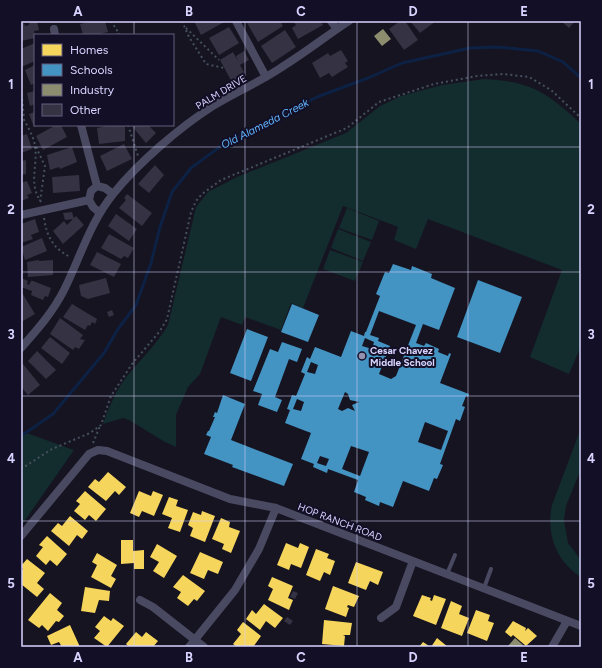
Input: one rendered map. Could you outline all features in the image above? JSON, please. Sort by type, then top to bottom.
[{"type":"street","points":[[236,21],[266,77]]},
{"type":"street","points":[[331,21],[337,29]]},
{"type":"street","name":"PALM DRIVE","points":[[21,348],[46,321],[64,291],[100,213],[113,194],[143,162],[198,117],[266,77],[349,21]]},
{"type":"street","points":[[81,126],[97,186]]},
{"type":"street","points":[[97,186],[105,188],[113,194]]},
{"type":"street","points":[[97,186],[91,191],[89,200],[93,207],[100,213]]},
{"type":"street","points":[[21,215],[89,200]]},
{"type":"street","name":"HOP RANCH ROAD","points":[[89,454],[98,450],[107,451],[230,498],[276,508],[581,626]]},
{"type":"street","points":[[21,536],[89,454]]},
{"type":"street","points":[[189,647],[235,590],[259,549],[276,508]]},
{"type":"street","points":[[381,618],[396,608],[413,561]]},
{"type":"street","points":[[140,600],[154,607],[204,647]]},
{"type":"street","points":[[552,647],[567,621]]},
{"type":"lane","points":[[448,574],[455,555]]},
{"type":"lane","points":[[484,588],[491,569]]},
{"type":"path","points":[[111,21],[118,34]]},
{"type":"path","points":[[182,21],[206,64],[224,68]]},
{"type":"path","points":[[185,28],[219,60]]},
{"type":"path","points":[[89,454],[111,396],[132,364],[160,331],[167,319],[191,212],[196,201],[208,188],[254,166],[347,128],[380,102],[434,84],[470,77],[503,74],[529,77],[551,90],[581,118]]},
{"type":"path","points":[[21,90],[24,120]]},
{"type":"path","points":[[21,114],[45,166],[40,202],[46,230],[50,240],[57,248],[77,260]]},
{"type":"path","points":[[128,126],[137,156],[143,162]]},
{"type":"path","points":[[36,146],[34,180],[35,195],[40,202]]},
{"type":"path","points":[[21,469],[52,449],[90,433],[101,425]]},
{"type":"green space","points":[[484,79],[514,83],[537,91],[558,104],[581,124],[581,346],[569,374],[530,357],[562,270],[428,219],[416,249],[394,240],[398,227],[343,206],[303,308],[291,303],[281,330],[245,317],[242,325],[221,317],[200,374],[188,387],[176,415],[176,447],[123,418],[103,424],[119,387],[154,345],[168,325],[196,207],[208,192],[237,177],[346,133],[380,106],[401,96],[442,85]]},
{"type":"green space","points":[[347,208],[379,221],[372,240],[339,228]]},
{"type":"green space","points":[[338,229],[371,242],[363,261],[331,248]]},
{"type":"green space","points":[[330,250],[363,262],[355,281],[323,269]]},
{"type":"green space","points":[[581,428],[581,469],[566,506],[564,520],[568,543],[581,560],[581,577],[572,571],[559,555],[552,536],[550,516],[552,505]]},
{"type":"green space","points":[[21,431],[74,450],[21,526]]},
{"type":"building: Homes","points":[[108,472],[126,487],[119,495],[115,491],[106,501],[88,487],[95,479],[99,482]]},
{"type":"building: Homes","points":[[85,491],[106,509],[96,521],[89,515],[85,520],[74,511],[80,504],[76,501]]},
{"type":"building: Homes","points":[[139,491],[151,496],[153,491],[163,495],[154,516],[142,511],[139,517],[130,513]]},
{"type":"building: Homes","points":[[169,497],[178,500],[176,506],[188,510],[180,532],[168,528],[172,518],[162,514]]},
{"type":"building: Homes","points":[[202,511],[215,516],[205,542],[190,536],[193,528],[188,525],[193,512],[201,515]]},
{"type":"building: Homes","points":[[70,516],[88,531],[82,539],[77,535],[69,546],[51,531],[58,523],[62,526]]},
{"type":"building: Homes","points":[[221,518],[230,522],[229,527],[240,531],[231,553],[222,549],[224,544],[212,539]]},
{"type":"building: Homes","points":[[47,536],[67,554],[57,566],[50,560],[46,565],[36,556],[43,547],[39,545]]},
{"type":"building: Homes","points":[[121,540],[133,540],[133,551],[144,550],[144,569],[134,569],[134,563],[121,564]]},
{"type":"building: Homes","points":[[286,543],[298,548],[300,543],[309,547],[301,568],[291,564],[289,570],[277,565]]},
{"type":"building: Homes","points":[[157,544],[177,556],[164,578],[153,571],[159,562],[150,557]]},
{"type":"building: Homes","points":[[316,549],[329,554],[327,558],[335,561],[330,575],[324,572],[320,581],[306,575]]},
{"type":"building: Homes","points":[[200,552],[223,562],[218,574],[208,570],[204,579],[190,573]]},
{"type":"building: Homes","points":[[97,553],[117,565],[111,576],[116,579],[111,588],[91,577],[97,565],[92,562]]},
{"type":"building: Homes","points":[[27,559],[45,573],[37,583],[44,589],[37,597],[21,584],[21,571],[23,569],[21,566]]},
{"type":"building: Homes","points":[[356,562],[383,572],[378,585],[370,581],[366,590],[348,583]]},
{"type":"building: Homes","points":[[183,575],[205,591],[197,601],[194,599],[188,606],[177,598],[181,592],[173,587]]},
{"type":"building: Homes","points":[[272,577],[293,586],[288,598],[293,600],[289,610],[268,600],[273,589],[268,586]]},
{"type":"building: Homes","points":[[333,586],[359,596],[354,607],[348,605],[347,607],[349,608],[346,617],[325,609]]},
{"type":"building: Homes","points":[[85,587],[110,591],[109,601],[99,600],[95,613],[81,611]]},
{"type":"building: Homes","points":[[50,593],[62,603],[57,610],[64,616],[59,622],[56,621],[48,631],[42,625],[39,628],[28,620]]},
{"type":"building: Homes","points":[[422,595],[431,598],[430,600],[432,601],[434,595],[446,599],[436,625],[413,616]]},
{"type":"building: Homes","points":[[451,601],[462,606],[459,614],[469,618],[462,636],[441,628]]},
{"type":"building: Homes","points":[[264,604],[283,618],[275,628],[266,621],[260,630],[246,619],[252,610],[256,614]]},
{"type":"building: Homes","points":[[476,610],[490,615],[488,621],[494,623],[487,641],[467,633]]},
{"type":"building: Homes","points":[[104,616],[111,621],[113,618],[124,626],[107,647],[94,638],[100,631],[95,627]]},
{"type":"building: Homes","points":[[324,620],[352,623],[350,635],[343,635],[345,636],[344,646],[322,644]]},
{"type":"building: Homes","points":[[513,621],[526,628],[525,631],[528,628],[537,636],[526,646],[513,635],[511,637],[505,632]]},
{"type":"building: Homes","points":[[243,622],[261,636],[253,647],[237,647],[233,644],[241,634],[237,630]]},
{"type":"building: Homes","points":[[70,625],[80,647],[62,647],[59,642],[51,645],[47,636]]},
{"type":"building: Homes","points":[[136,632],[142,637],[146,632],[158,641],[153,647],[129,647],[126,644]]},
{"type":"building: Homes","points":[[437,638],[448,647],[431,647]]},
{"type":"building: Homes","points":[[423,642],[429,646],[419,647]]},
{"type":"building: Schools","points":[[393,264],[411,270],[412,266],[432,274],[431,278],[455,288],[439,330],[423,324],[416,343],[424,346],[426,343],[439,349],[438,352],[448,356],[449,353],[451,354],[440,383],[469,394],[468,397],[466,396],[462,406],[465,407],[460,421],[456,419],[440,464],[443,465],[437,479],[434,478],[429,491],[403,481],[393,507],[380,502],[379,506],[365,500],[366,497],[354,492],[358,480],[328,469],[327,473],[313,467],[314,464],[301,459],[311,433],[285,423],[290,410],[287,409],[292,395],[296,396],[305,374],[301,372],[307,357],[310,359],[315,347],[341,357],[351,331],[364,336],[380,296],[376,294],[385,272],[389,273]],"holes":[[[379,311],[416,325],[396,376],[391,379],[379,374],[390,346],[378,341],[379,338],[370,335]],[[365,338],[374,342],[372,349],[362,346]],[[311,362],[318,365],[315,374],[307,372]],[[345,392],[348,394],[350,400],[359,402],[352,405],[355,411],[348,408],[342,411],[338,409]],[[297,399],[304,402],[301,411],[293,409]],[[425,422],[448,431],[441,450],[418,442]],[[351,446],[369,452],[360,476],[342,469]],[[320,456],[329,459],[326,466],[317,463]]]},
{"type":"building: Schools","points":[[478,280],[522,297],[500,353],[457,337]]},
{"type":"building: Schools","points":[[292,304],[319,315],[308,342],[281,332]]},
{"type":"building: Schools","points":[[247,329],[268,337],[251,381],[230,373]]},
{"type":"building: Schools","points":[[282,342],[302,349],[297,362],[289,359],[275,397],[282,400],[277,412],[258,405],[262,394],[253,391],[270,349],[278,352]]},
{"type":"building: Schools","points":[[223,395],[245,404],[231,440],[293,464],[284,486],[232,467],[233,465],[204,454],[211,437],[206,435],[215,417],[213,417],[215,412],[217,413]]},
{"type":"building: Industry","points":[[383,29],[391,39],[382,46],[374,36]]},
{"type":"building: Industry","points":[[515,638],[523,645],[522,647],[508,646]]},
{"type":"building: Other","points":[[37,21],[39,30],[34,31],[34,38],[21,41],[21,24],[24,23],[25,26],[29,25],[29,23]]},
{"type":"building: Other","points":[[93,21],[105,21],[108,32],[99,34],[83,34],[80,24]]},
{"type":"building: Other","points":[[194,21],[226,21],[201,35]]},
{"type":"building: Other","points":[[251,21],[280,21],[283,26],[258,42],[247,23]]},
{"type":"building: Other","points":[[293,21],[320,21],[323,25],[298,39],[292,28],[296,25]]},
{"type":"building: Other","points":[[400,21],[405,21],[418,40],[404,50],[389,29]]},
{"type":"building: Other","points":[[410,21],[436,21],[420,33]]},
{"type":"building: Other","points":[[561,21],[575,21],[569,28]]},
{"type":"building: Other","points":[[229,27],[239,43],[219,55],[209,38]]},
{"type":"building: Other","points":[[285,30],[296,47],[272,63],[261,46]]},
{"type":"building: Other","points":[[34,43],[34,61],[21,67],[21,49]]},
{"type":"building: Other","points":[[341,50],[348,61],[345,63],[348,67],[332,77],[329,73],[320,78],[312,63],[328,53],[330,56]]},
{"type":"building: Other","points":[[244,51],[249,60],[240,65],[246,76],[233,84],[220,60],[233,52],[238,61],[236,56]]},
{"type":"building: Other","points":[[34,66],[34,84],[31,85],[25,70]]},
{"type":"building: Other","points":[[34,91],[34,104],[30,106],[27,93]]},
{"type":"building: Other","points":[[34,112],[34,126],[36,126],[34,127],[29,114]]},
{"type":"building: Other","points":[[54,126],[62,126],[67,137],[43,150],[36,136]]},
{"type":"building: Other","points":[[106,126],[125,126],[125,141],[99,144],[97,128]]},
{"type":"building: Other","points":[[132,126],[149,126],[156,133],[146,143]]},
{"type":"building: Other","points":[[27,134],[32,149],[21,153],[21,136]]},
{"type":"building: Other","points":[[124,144],[132,159],[107,171],[100,156]]},
{"type":"building: Other","points":[[72,147],[77,162],[60,169],[59,167],[50,170],[47,155]]},
{"type":"building: Other","points":[[26,160],[26,174],[21,175],[21,161]]},
{"type":"building: Other","points":[[155,165],[164,175],[149,193],[138,184]]},
{"type":"building: Other","points":[[79,175],[80,191],[53,193],[52,177]]},
{"type":"building: Other","points":[[27,181],[32,193],[27,195],[29,198],[21,201],[21,183]]},
{"type":"building: Other","points":[[127,194],[152,213],[142,226],[119,208],[126,200],[124,198]]},
{"type":"building: Other","points":[[72,212],[74,219],[65,220],[63,213]]},
{"type":"building: Other","points":[[116,214],[137,229],[129,241],[108,226]]},
{"type":"building: Other","points":[[76,216],[84,225],[63,244],[53,231],[64,221],[67,225]]},
{"type":"building: Other","points":[[35,219],[39,232],[31,235],[33,239],[21,243],[21,224]]},
{"type":"building: Other","points":[[109,234],[134,248],[128,258],[124,256],[121,259],[101,248]]},
{"type":"building: Other","points":[[42,238],[47,251],[25,260],[21,247]]},
{"type":"building: Other","points":[[97,252],[121,264],[114,277],[90,265]]},
{"type":"building: Other","points":[[53,260],[53,275],[28,277],[27,262]]},
{"type":"building: Other","points":[[21,278],[28,281],[27,284],[29,285],[31,281],[33,281],[51,288],[48,297],[45,296],[43,300],[31,295],[32,291],[21,287]]},
{"type":"building: Other","points":[[106,278],[110,293],[88,299],[81,296],[79,285]]},
{"type":"building: Other","points":[[21,291],[35,314],[23,321],[21,317]]},
{"type":"building: Other","points":[[72,304],[97,319],[95,324],[92,322],[85,330],[63,317]]},
{"type":"building: Other","points":[[112,310],[114,315],[109,317],[107,312]]},
{"type":"building: Other","points":[[60,318],[83,335],[80,339],[85,340],[79,349],[75,347],[73,350],[50,334]]},
{"type":"building: Other","points":[[50,337],[70,353],[62,364],[41,348]]},
{"type":"building: Other","points":[[37,351],[56,370],[46,379],[28,361]]},
{"type":"building: Other","points":[[23,364],[40,385],[28,395],[21,387],[21,366]]},
{"type":"building: Other","points":[[293,591],[298,593],[295,599],[290,597]]},
{"type":"building: Other","points":[[287,617],[293,621],[290,625],[284,621]]},
{"type":"waterway","name":"Old Alameda Creek","points":[[21,436],[53,414],[104,353],[118,329],[136,305],[151,263],[160,227],[172,192],[191,168],[221,146],[317,97],[368,78],[402,63],[470,48],[497,47],[538,51],[563,62],[581,78]]},
{"type":"place","name":"Cesar Chavez Middle School","points":[[362,356]]}]
